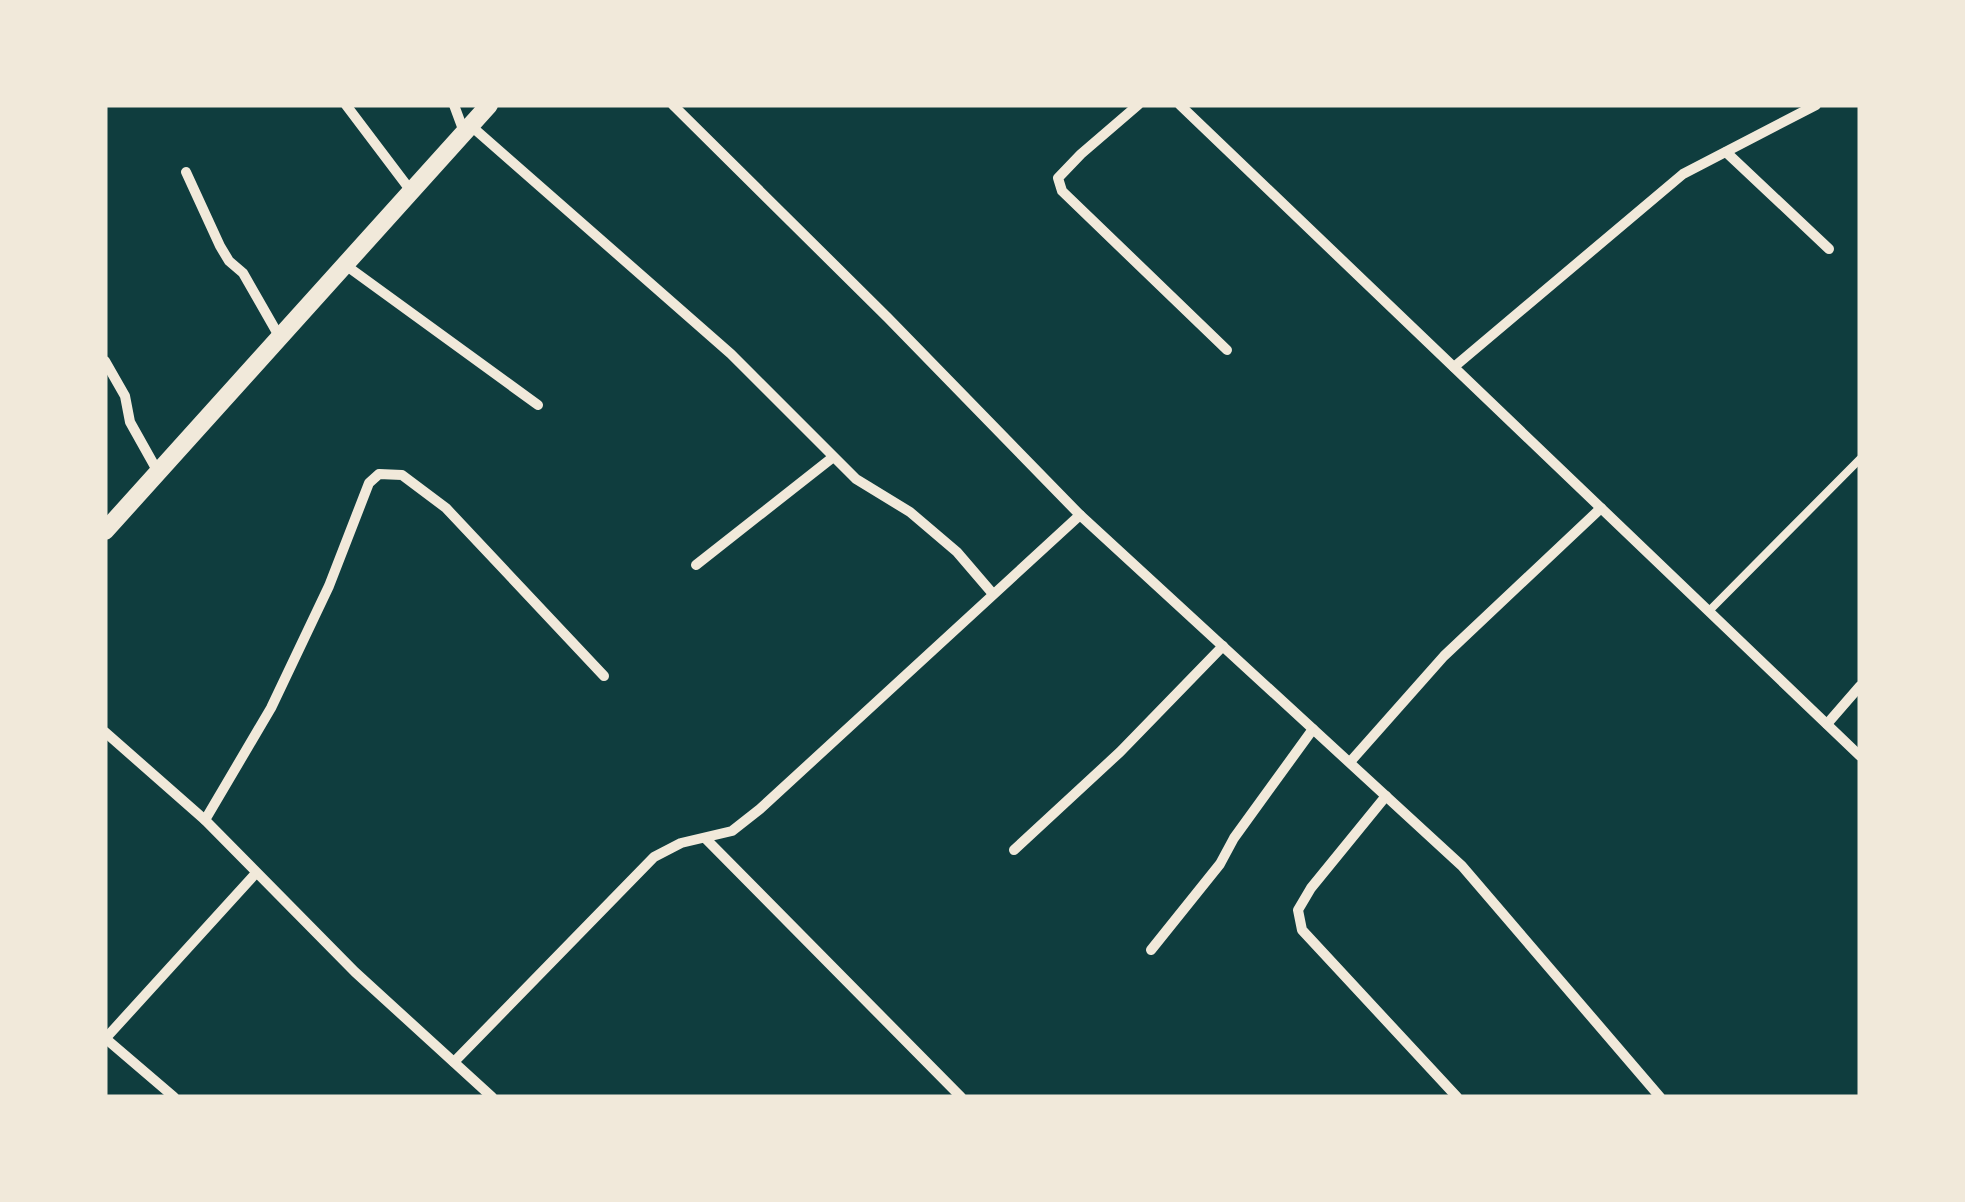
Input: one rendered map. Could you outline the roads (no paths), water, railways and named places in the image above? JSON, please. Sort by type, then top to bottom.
[{"type":"street","points":[[346,105],[411,191]]},
{"type":"street","points":[[454,105],[467,129],[731,354],[856,479],[910,512],[957,552],[994,594]]},
{"type":"street","points":[[105,531],[489,105]]},
{"type":"street","points":[[672,105],[1080,515],[1484,888],[1660,1097]]},
{"type":"street","points":[[1138,105],[1058,178],[1062,191],[1227,350]]},
{"type":"street","points":[[1180,105],[1860,756]]},
{"type":"street","points":[[1454,367],[1683,174],[1816,105]]},
{"type":"street","points":[[1726,152],[1829,249]]},
{"type":"street","points":[[186,172],[220,246],[229,261],[244,273],[279,336]]},
{"type":"street","points":[[344,264],[538,405]]},
{"type":"street","points":[[105,361],[125,396],[130,422],[158,472]]},
{"type":"street","points":[[696,565],[832,458]]},
{"type":"street","points":[[205,820],[270,708],[329,586],[369,483],[379,474],[402,475],[446,508],[604,676]]},
{"type":"street","points":[[1350,762],[1444,656],[1601,508]]},
{"type":"street","points":[[454,1062],[654,857],[681,842],[732,831],[760,810],[1080,515]]},
{"type":"street","points":[[1014,850],[1120,752],[1223,646]]},
{"type":"street","points":[[1827,724],[1860,686]]},
{"type":"street","points":[[1151,950],[1220,864],[1234,838],[1313,729]]},
{"type":"street","points":[[105,732],[205,820],[355,972],[492,1097]]},
{"type":"street","points":[[1386,796],[1311,888],[1298,910],[1302,930],[1457,1097]]},
{"type":"street","points":[[706,839],[961,1097]]},
{"type":"street","points":[[174,1097],[105,1038],[256,872]]},
{"type":"lane","points":[[1709,611],[1860,459]]}]
